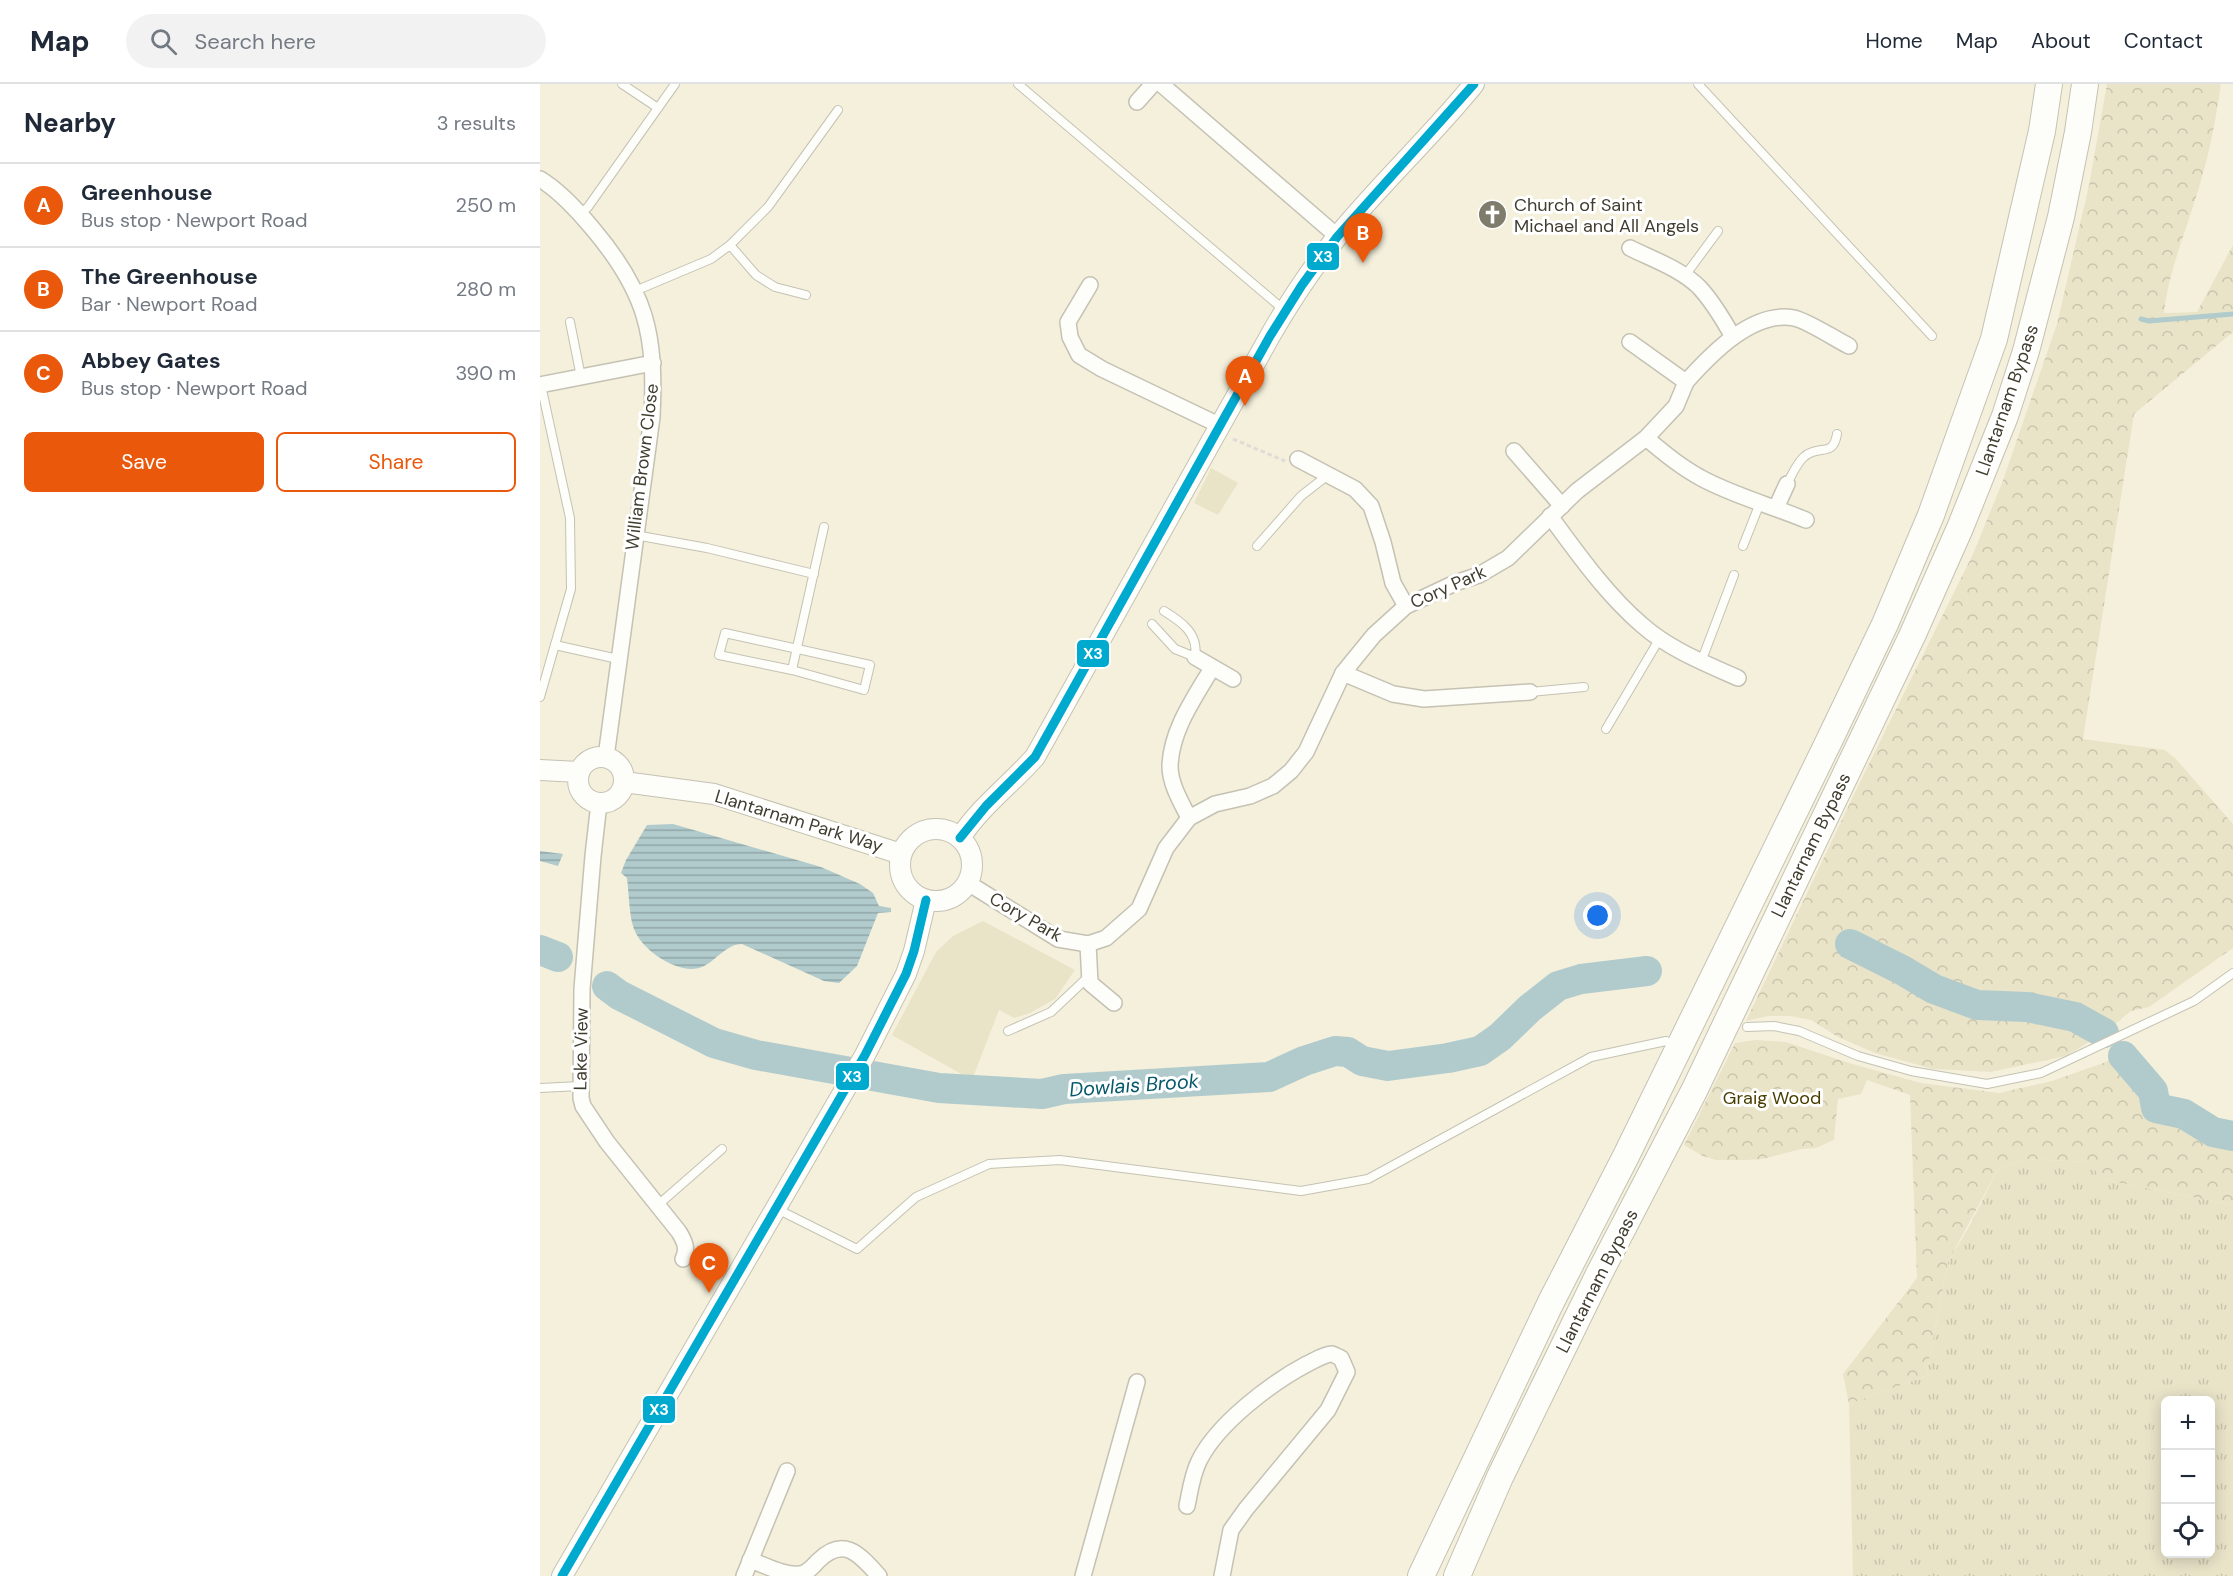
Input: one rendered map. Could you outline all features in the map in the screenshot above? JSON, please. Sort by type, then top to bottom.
[{"type":"highway","name":"Llantarnam Bypass","points":[[1421,1576],[1551,1302],[1632,1145],[1823,754],[1885,624],[1931,515],[1994,339],[2040,142],[2049,84]]},
{"type":"highway","name":"Llantarnam Bypass","points":[[1457,1576],[1500,1477],[1584,1305],[1694,1091],[1912,636],[1960,528],[2005,416],[2026,351],[2061,217],[2085,84]]},
{"type":"street","points":[[1137,102],[1153,84]]},
{"type":"street","points":[[1161,84],[1337,236]]},
{"type":"street","points":[[960,838],[970,822],[1035,757],[1285,310],[1337,236],[1448,116],[1474,84]]},
{"type":"street","name":"William Brown Close","points":[[540,178],[580,214],[617,259],[635,291],[645,317],[653,363],[652,417],[606,757]]},
{"type":"street","points":[[1630,248],[1697,286],[1718,310],[1733,337]]},
{"type":"street","points":[[1090,285],[1068,322],[1070,337],[1079,355],[1219,429]]},
{"type":"street","name":"Cory Park","points":[[968,883],[1058,939],[1088,944],[1106,938],[1139,909],[1166,848],[1189,818],[1215,804],[1250,796],[1273,786],[1291,771],[1306,752],[1343,673],[1374,635],[1406,606],[1455,583],[1479,576],[1508,558],[1577,491],[1646,438],[1676,405],[1686,382],[1703,363],[1733,337],[1755,324],[1776,317],[1796,318],[1849,346]]},
{"type":"street","points":[[1630,342],[1686,382]]},
{"type":"street","points":[[540,385],[653,363]]},
{"type":"street","points":[[1646,438],[1677,463],[1703,479],[1806,520]]},
{"type":"street","points":[[1514,451],[1556,511],[1587,565],[1642,626],[1677,650],[1738,678]]},
{"type":"street","points":[[1298,459],[1355,489],[1371,506],[1394,583],[1406,606]]},
{"type":"street","points":[[1776,508],[1787,484]]},
{"type":"street","points":[[1195,657],[1233,679]]},
{"type":"street","points":[[1189,818],[1176,792],[1170,766],[1175,739],[1212,668]]},
{"type":"street","points":[[1343,673],[1380,690],[1415,698],[1442,699],[1530,692]]},
{"type":"street","points":[[606,757],[620,766],[624,782],[622,790],[608,802],[591,801],[579,789],[579,772],[590,759],[606,757]]},
{"type":"street","points":[[540,770],[579,772]]},
{"type":"street","name":"Llantarnam Park Way","points":[[624,782],[714,794],[901,854]]},
{"type":"street","name":"Lake View","points":[[599,803],[582,989],[580,1086],[583,1106],[607,1142],[685,1242],[687,1252],[683,1260]]},
{"type":"street","points":[[938,829],[950,832],[968,847],[972,859],[972,871],[968,883],[954,897],[945,901],[926,900],[915,896],[901,877],[899,866],[901,854],[915,835],[926,830],[938,829]]},
{"type":"street","points":[[562,1576],[865,1054],[906,974],[926,900]]},
{"type":"street","name":"Cory Park","points":[[1088,944],[1089,976]]},
{"type":"street","points":[[1089,976],[1090,983],[1114,1003]]},
{"type":"street","points":[[1187,1506],[1199,1460],[1246,1405],[1286,1375],[1319,1358],[1332,1354],[1341,1358],[1347,1372],[1328,1410],[1231,1530],[1222,1576]]},
{"type":"street","points":[[1083,1576],[1137,1382]]},
{"type":"street","points":[[744,1576],[787,1471]]},
{"type":"street","points":[[750,1560],[787,1574],[796,1575],[810,1570],[826,1553],[835,1549],[845,1549],[855,1551],[879,1576]]},
{"type":"lane","points":[[622,84],[658,108]]},
{"type":"lane","points":[[580,214],[588,207],[675,84]]},
{"type":"lane","points":[[1018,84],[1285,310]]},
{"type":"lane","points":[[1698,84],[1932,336]]},
{"type":"lane","points":[[635,291],[711,259],[730,244],[768,207],[838,110]]},
{"type":"lane","points":[[1684,277],[1718,231]]},
{"type":"lane","points":[[730,244],[756,275],[775,287],[806,295]]},
{"type":"lane","points":[[570,322],[581,377]]},
{"type":"lane","points":[[540,385],[570,518],[571,589],[540,696]]},
{"type":"lane","points":[[1787,484],[1803,457],[1811,452],[1832,448],[1835,445],[1837,434]]},
{"type":"lane","points":[[1257,546],[1301,496],[1328,475]]},
{"type":"lane","points":[[1743,546],[1760,503]]},
{"type":"lane","points":[[792,670],[824,527]]},
{"type":"lane","points":[[635,535],[707,548],[814,574]]},
{"type":"lane","points":[[1701,662],[1734,575]]},
{"type":"lane","points":[[1152,624],[1175,649],[1195,657],[1197,646],[1191,633],[1177,619],[1164,611]]},
{"type":"lane","points":[[725,633],[870,664],[864,690],[792,670],[719,655],[725,633]]},
{"type":"lane","points":[[1606,729],[1660,638]]},
{"type":"lane","points":[[555,645],[618,659]]},
{"type":"lane","points":[[1530,692],[1584,687]]},
{"type":"lane","points":[[1747,1028],[1774,1026],[1799,1031],[1858,1056],[1911,1071],[1987,1084],[2042,1073],[2194,1001],[2233,973]]},
{"type":"lane","points":[[1008,1031],[1051,1012],[1089,976]]},
{"type":"lane","points":[[776,1208],[857,1249],[916,1197],[989,1164],[1060,1160],[1301,1191],[1368,1179],[1591,1057],[1666,1041]]},
{"type":"lane","points":[[540,1088],[580,1086]]},
{"type":"lane","points":[[658,1205],[722,1149]]},
{"type":"path","points":[[1219,429],[1287,463],[1298,459]]},
{"type":"green space","points":[[2107,84],[2221,84],[2207,159],[2174,264],[2164,313],[2197,312],[2233,245],[2233,332],[2134,414],[2083,739],[2165,750],[2176,759],[2233,824],[2233,948],[2149,1007],[2131,1011],[2104,1033],[2066,1056],[1991,1072],[1933,1069],[1875,1053],[1838,1037],[1811,1020],[1790,1016],[1768,1016],[1746,1021],[1859,784],[1973,554],[2002,483],[2057,324],[2089,185]]},
{"type":"green space","points":[[1211,468],[1238,483],[1218,515],[1194,503]]},
{"type":"green space","points":[[983,921],[1075,970],[1055,999],[1030,1013],[1014,1018],[999,1010],[972,1080],[892,1035],[936,952],[953,936]]},
{"type":"green space","name":"Graig Wood","points":[[1755,1040],[1786,1042],[1921,1083],[1999,1093],[2052,1081],[2123,1056],[2153,1091],[2157,1108],[2184,1114],[2213,1132],[2233,1136],[2233,1205],[2101,1179],[2090,1162],[2024,1159],[1998,1169],[1948,1262],[1926,1376],[1849,1404],[1843,1374],[1917,1278],[1910,1095],[1867,1080],[1861,1094],[1838,1099],[1834,1140],[1816,1148],[1801,1149],[1763,1159],[1716,1160],[1703,1156],[1684,1145],[1735,1043]]},
{"type":"green space","points":[[2024,1159],[2090,1162],[2101,1179],[2233,1205],[2233,1576],[1853,1576],[1849,1404],[1926,1376],[1948,1262],[1970,1225],[1998,1169]]},
{"type":"water","points":[[673,824],[821,867],[860,884],[873,893],[879,906],[891,908],[891,912],[878,913],[857,966],[839,983],[824,981],[742,944],[731,947],[702,967],[693,969],[673,965],[653,953],[638,937],[631,918],[627,878],[621,873],[647,825]]},
{"type":"water","points":[[540,851],[563,854],[558,866],[540,861]]},
{"type":"waterway","points":[[2141,319],[2149,321],[2233,314]]},
{"type":"waterway","name":"Dowlais Brook","points":[[1850,944],[1934,989],[1977,1005],[2027,1007],[2075,1017],[2104,1033]]},
{"type":"waterway","name":"Dowlais Brook","points":[[540,950],[558,957]]},
{"type":"waterway","name":"Dowlais Brook","points":[[607,986],[619,995],[714,1043],[756,1055],[939,1088],[1042,1094],[1064,1089],[1269,1077],[1304,1061],[1335,1051],[1348,1052],[1362,1061],[1388,1066],[1448,1058],[1480,1051],[1500,1037],[1530,1008],[1558,986],[1581,979],[1647,971]]},
{"type":"waterway","name":"Dowlais Brook","points":[[2123,1056],[2153,1091],[2156,1108],[2184,1114],[2213,1132],[2233,1136]]},
{"type":"transit line","name":"X3","points":[[960,838],[986,806],[1035,757],[1270,336],[1302,285],[1337,237],[1474,84]]},
{"type":"transit line","name":"X3","points":[[562,1576],[865,1055],[906,974],[926,900]]},
{"type":"place","name":"Church of Saint Michael and All Angels","points":[[1493,215]]},
{"type":"place","name":"The Greenhouse","points":[[1363,263]]},
{"type":"place","name":"Greenhouse","points":[[1245,406]]},
{"type":"place","name":"Abbey Gates","points":[[709,1293]]}]
